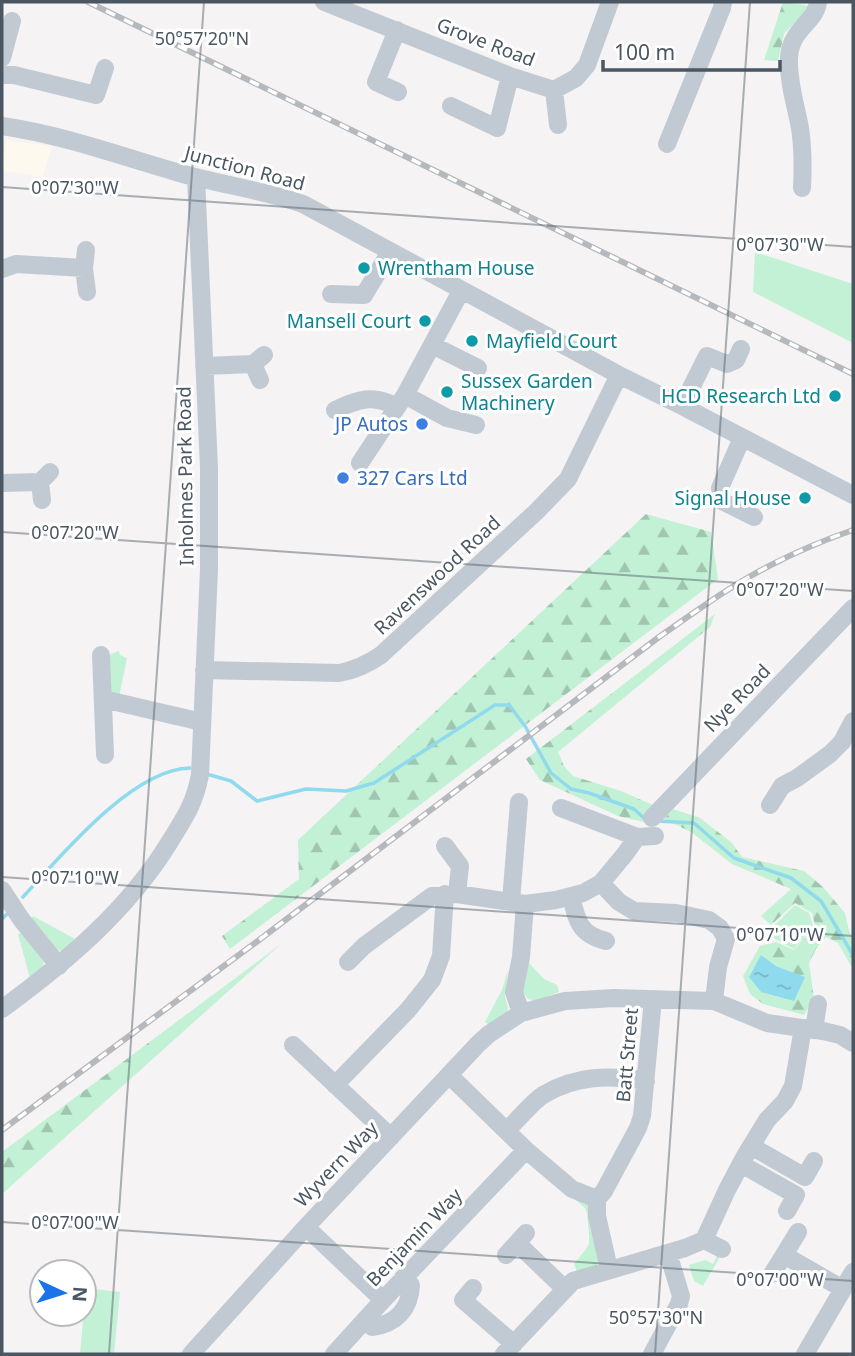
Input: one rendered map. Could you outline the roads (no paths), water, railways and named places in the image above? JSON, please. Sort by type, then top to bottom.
[{"type":"street","name":"Grove Road","points":[[324,2],[510,76],[554,90]]},
{"type":"street","points":[[558,125],[554,90],[576,78],[587,65],[610,2]]},
{"type":"street","points":[[667,144],[723,2]]},
{"type":"street","points":[[802,188],[802,142],[789,73],[789,57],[794,38],[814,14],[818,2]]},
{"type":"street","points":[[2,58],[12,21]]},
{"type":"street","points":[[397,30],[376,82],[398,92]]},
{"type":"street","points":[[2,75],[14,75],[96,95],[105,68]]},
{"type":"street","points":[[451,106],[497,128],[510,76]]},
{"type":"street","name":"Junction Road","points":[[2,126],[50,135],[196,177],[254,189],[303,204],[619,375],[852,494]]},
{"type":"street","name":"Inholmes Park Road","points":[[2,1009],[59,966],[123,905],[156,864],[190,810],[196,793],[200,775],[209,569],[209,468],[196,177]]},
{"type":"street","points":[[331,294],[364,296],[390,252]]},
{"type":"street","points":[[2,269],[16,264],[85,259],[87,292]]},
{"type":"street","points":[[360,463],[401,401],[461,291]]},
{"type":"street","points":[[432,345],[478,368]]},
{"type":"street","points":[[682,406],[702,353],[726,364],[736,360],[741,349]]},
{"type":"street","points":[[204,366],[259,366]]},
{"type":"street","name":"Ravenswood Road","points":[[204,670],[340,673],[367,665],[536,512],[568,479],[619,375]]},
{"type":"street","points":[[335,410],[351,402],[376,398],[401,401],[447,418],[476,425]]},
{"type":"street","points":[[742,438],[720,488],[720,495],[722,501],[754,517]]},
{"type":"street","points":[[2,483],[45,477],[42,500]]},
{"type":"street","name":"Nye Road","points":[[601,883],[853,608]]},
{"type":"street","points":[[101,655],[105,754]]},
{"type":"street","points":[[103,699],[202,722]]},
{"type":"street","points":[[770,805],[782,786],[830,754],[848,746],[853,721]]},
{"type":"street","points":[[519,802],[518,902],[521,957],[514,992],[521,1013]]},
{"type":"street","points":[[561,808],[608,827],[648,831]]},
{"type":"street","points":[[335,1085],[408,1010],[432,980],[441,956],[451,894],[460,866],[445,846]]},
{"type":"street","points":[[348,962],[364,946],[432,896],[451,894],[518,902],[556,900],[583,893],[601,883],[619,902],[634,911],[709,920],[720,928],[726,939],[718,967],[714,1001]]},
{"type":"street","points":[[2,890],[21,919],[59,966]]},
{"type":"street","points":[[570,896],[578,922],[585,932],[606,941]]},
{"type":"street","name":"Wyvern Way","points":[[191,1354],[306,1227],[484,1039],[521,1013],[565,1001],[595,998],[714,1001],[767,1023],[840,1035],[853,1042]]},
{"type":"street","name":"Batt Street","points":[[597,1199],[639,1128],[653,999]]},
{"type":"street","points":[[704,1240],[751,1146],[793,1086],[808,1029],[818,1004]]},
{"type":"street","points":[[293,1045],[391,1138]]},
{"type":"street","points":[[450,1076],[526,1150],[572,1189],[597,1199],[597,1216],[609,1269]]},
{"type":"street","points":[[507,1130],[541,1096],[568,1083],[590,1077],[616,1076],[646,1081]]},
{"type":"street","points":[[751,1146],[805,1177],[814,1161]]},
{"type":"street","name":"Benjamin Way","points":[[334,1354],[526,1150]]},
{"type":"street","points":[[741,1164],[796,1195],[787,1212]]},
{"type":"street","points":[[306,1227],[383,1300]]},
{"type":"street","points":[[772,1274],[798,1232]]},
{"type":"street","points":[[473,1288],[463,1300],[468,1311],[509,1349],[565,1289],[579,1278],[704,1240],[722,1248]]},
{"type":"street","points":[[516,1244],[565,1289]]},
{"type":"street","points":[[652,1354],[681,1296],[668,1253]]},
{"type":"street","points":[[784,1255],[843,1289]]},
{"type":"street","points":[[805,1354],[853,1272]]},
{"type":"street","points":[[365,1320],[372,1327],[384,1326],[399,1315],[407,1304],[411,1285],[403,1278]]},
{"type":"water","points":[[761,955],[776,966],[805,977],[794,1001],[761,992],[749,977]]},
{"type":"waterway","points":[[210,775],[231,781],[257,801],[306,789],[346,791],[374,783],[495,705],[509,705],[525,726],[551,773],[571,789],[634,809],[646,820]]},
{"type":"waterway","points":[[23,897],[77,839],[121,799],[168,772],[190,768]]},
{"type":"waterway","points":[[657,821],[694,823],[734,858],[791,878],[821,901],[853,955]]},
{"type":"waterway","points":[[2,919],[7,914]]},
{"type":"railway","points":[[88,2],[853,374]]},
{"type":"railway","points":[[2,1130],[263,937],[659,637],[755,574],[800,551],[853,530]]},
{"type":"place","name":"Wrentham House","points":[[364,268]]},
{"type":"place","name":"Mansell Court","points":[[425,321]]},
{"type":"place","name":"Mayfield Court","points":[[472,341]]},
{"type":"place","name":"Sussex Garden Machinery","points":[[447,392]]},
{"type":"place","name":"HCD Research Ltd","points":[[835,396]]},
{"type":"place","name":"JP Autos","points":[[422,424]]},
{"type":"place","name":"327 Cars Ltd","points":[[343,478]]},
{"type":"place","name":"Signal House","points":[[805,498]]}]
